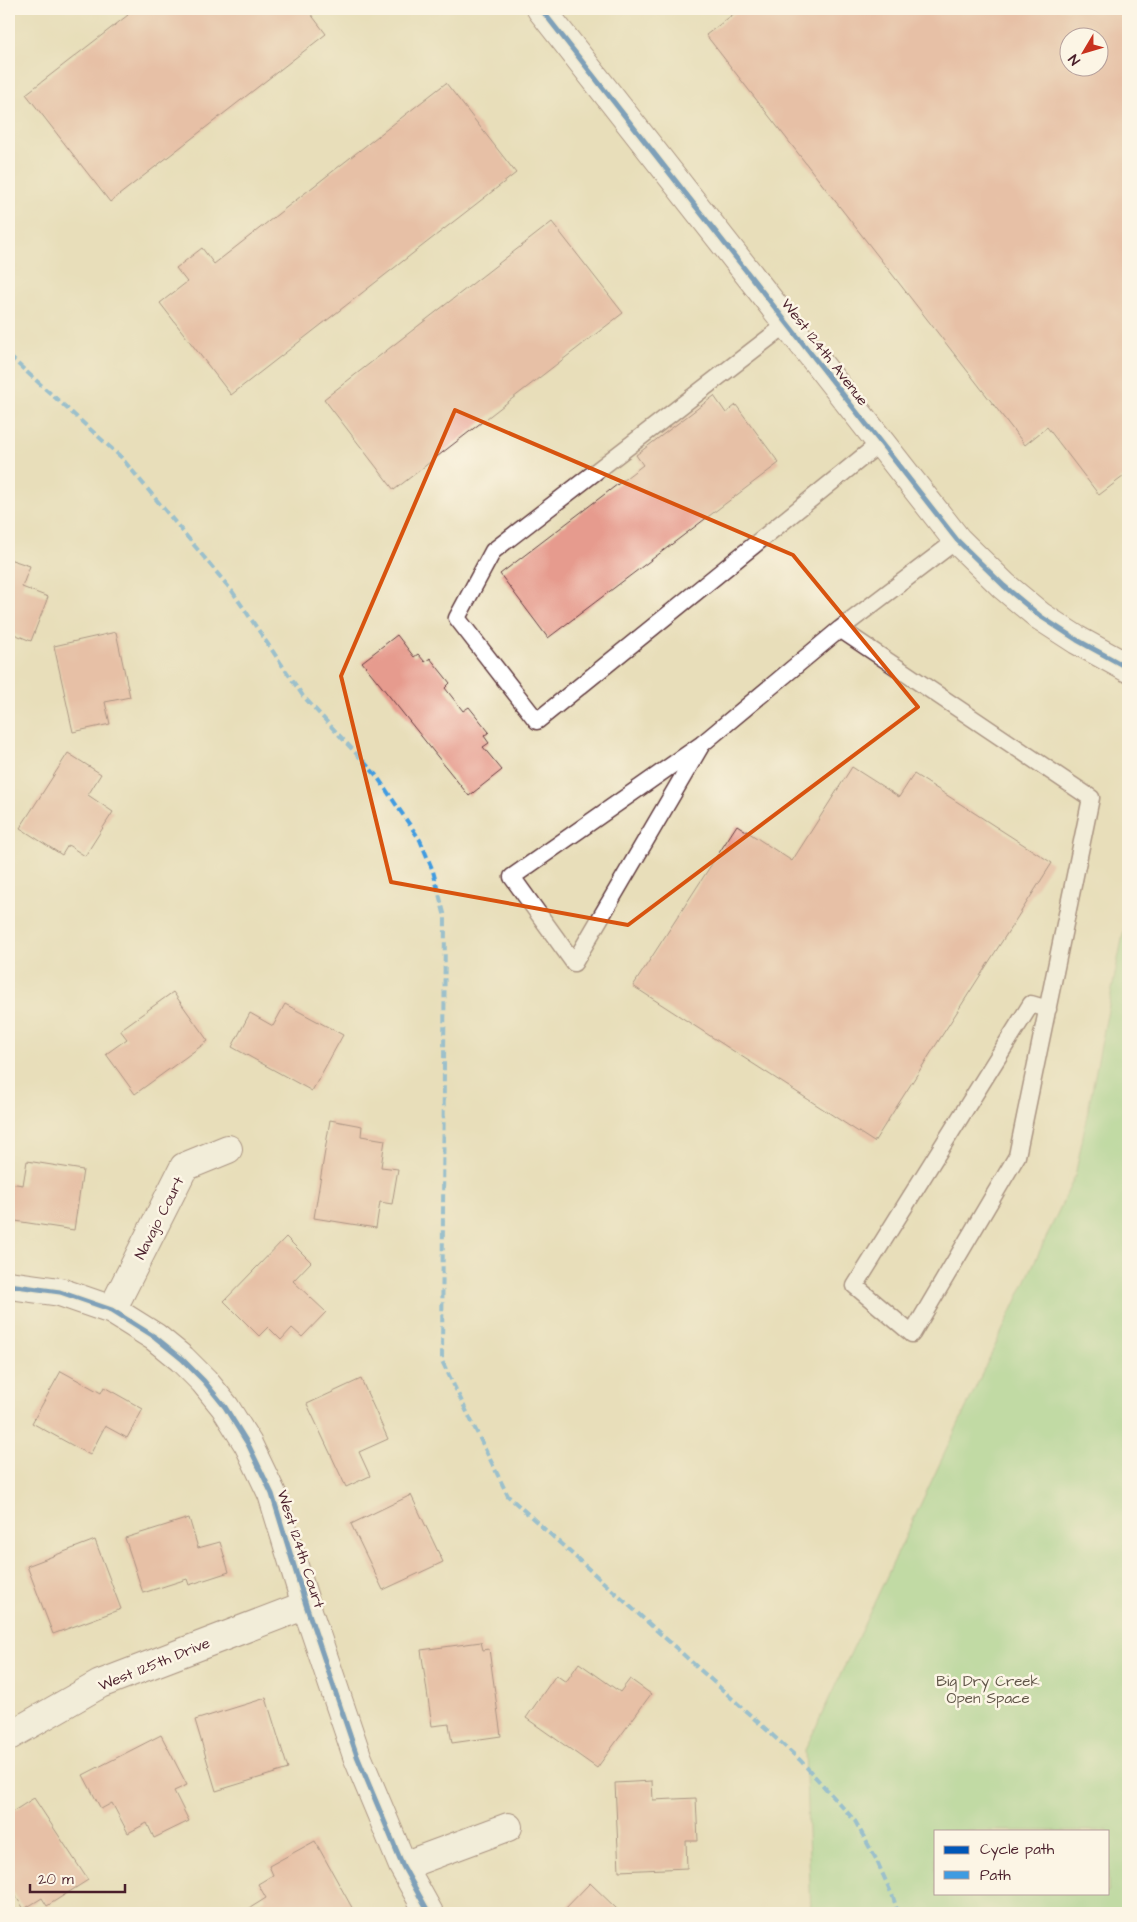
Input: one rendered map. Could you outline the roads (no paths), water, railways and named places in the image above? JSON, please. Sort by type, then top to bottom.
[{"type":"street","name":"West 124th Avenue","points":[[541,9],[957,540],[1004,586],[1040,616],[1128,668]]},
{"type":"street","name":"Navajo Court","points":[[112,1310],[184,1167],[228,1149]]},
{"type":"street","name":"West 124th Court","points":[[9,1285],[60,1292],[112,1310],[155,1337],[182,1359],[204,1381],[225,1407],[248,1444],[272,1494],[306,1605],[357,1756],[403,1866],[429,1913]]},
{"type":"street","name":"West 125th Drive","points":[[9,1736],[100,1684],[306,1605]]},
{"type":"street","points":[[403,1866],[508,1827]]},
{"type":"lane","points":[[787,324],[493,551],[458,618],[537,721],[880,443]]},
{"type":"lane","points":[[702,744],[574,963],[512,877],[702,744],[840,629],[957,540]]},
{"type":"lane","points":[[840,629],[1091,798],[1048,1009],[1017,1156],[912,1334],[855,1286],[1031,1004],[1048,1009]]},
{"type":"park label","name":"Big Dry Creek Open Space","points":[[988,1690]]}]
